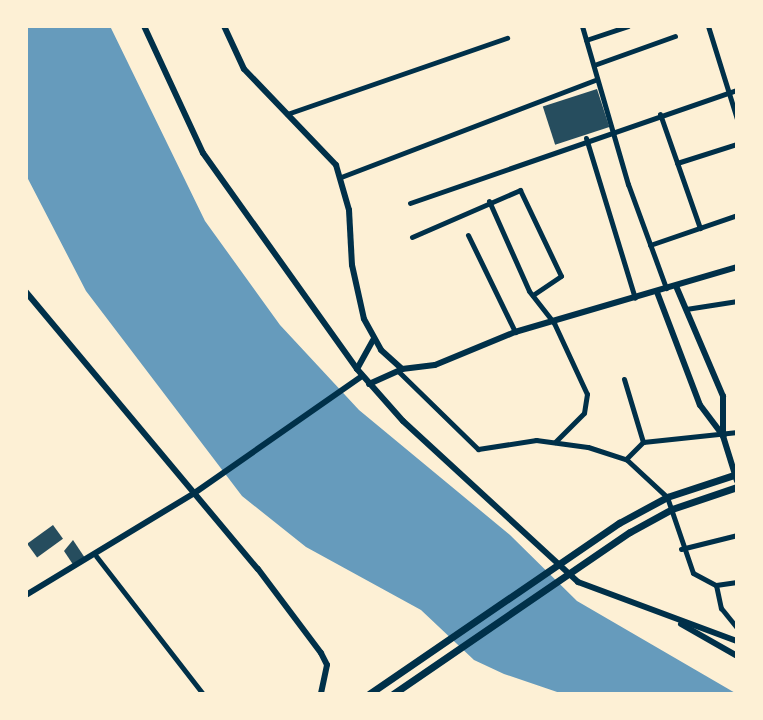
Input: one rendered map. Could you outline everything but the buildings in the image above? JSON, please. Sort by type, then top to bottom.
[{"type":"main road","points":[[369,694],[600,535],[667,497],[737,479]]},
{"type":"main road","points":[[393,694],[608,546],[672,509],[737,479]]},
{"type":"street","points":[[144,26],[203,153],[369,384],[578,582],[737,641]]},
{"type":"street","points":[[224,26],[244,69],[325,150],[341,177],[353,273],[373,340],[400,370],[478,449],[517,440],[555,442],[626,459],[667,497],[681,549],[693,573],[716,585],[737,582]]},
{"type":"street","points":[[582,26],[612,129],[666,289]]},
{"type":"street","points":[[586,40],[628,26]]},
{"type":"street","points":[[708,26],[737,119]]},
{"type":"street","points":[[594,65],[675,36]]},
{"type":"street","points":[[287,114],[507,38]]},
{"type":"street","points":[[341,177],[598,79]]},
{"type":"street","points":[[410,203],[612,129],[737,90]]},
{"type":"street","points":[[660,114],[700,228]]},
{"type":"street","points":[[586,138],[635,298]]},
{"type":"street","points":[[677,163],[737,144]]},
{"type":"street","points":[[412,237],[517,190],[528,199],[561,276],[533,295]]},
{"type":"street","points":[[489,201],[533,295],[554,323],[588,401],[584,413],[555,442]]},
{"type":"street","points":[[650,245],[737,215]]},
{"type":"street","points":[[468,235],[515,332]]},
{"type":"street","points":[[369,384],[400,370],[455,359],[515,332],[737,267]]},
{"type":"street","points":[[676,286],[723,396],[723,436],[737,479]]},
{"type":"street","points":[[26,292],[321,653],[327,665],[321,694]]},
{"type":"street","points":[[657,292],[700,405],[723,436]]},
{"type":"street","points":[[685,310],[737,301]]},
{"type":"street","points":[[357,369],[373,340]]},
{"type":"street","points":[[26,595],[96,556],[193,494],[362,376]]},
{"type":"street","points":[[624,379],[643,442]]},
{"type":"street","points":[[626,459],[643,442],[723,436],[737,432]]},
{"type":"street","points":[[681,549],[737,535]]},
{"type":"street","points":[[96,556],[203,694]]},
{"type":"street","points":[[716,585],[721,608],[737,628]]},
{"type":"street","points":[[677,621],[737,656]]},
{"type":"water","points":[[26,26],[110,26],[205,221],[280,325],[359,410],[510,535],[577,601],[737,694],[563,694],[504,674],[474,660],[421,610],[306,547],[242,496],[86,291],[27,177]]}]
